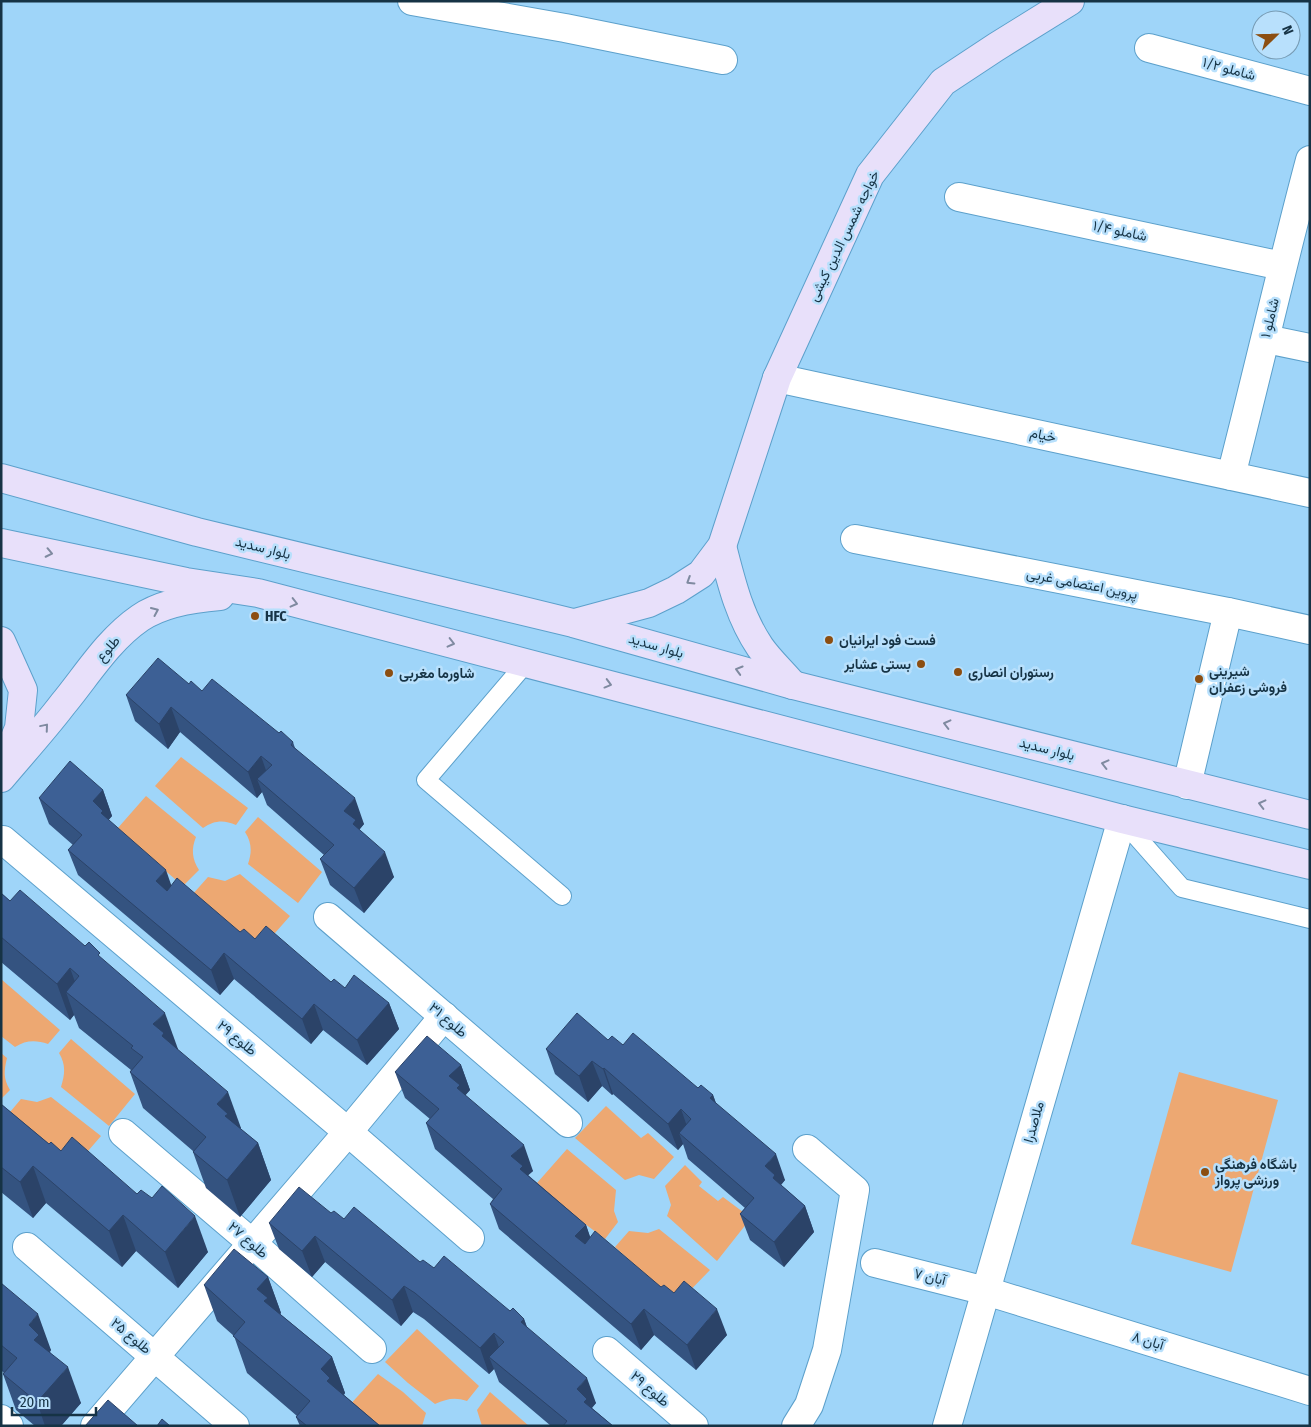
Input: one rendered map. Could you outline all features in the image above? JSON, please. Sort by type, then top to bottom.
[{"type":"main road","name":"خواجه شمس الدين كيشی","points":[[573,623],[649,603],[676,590],[701,574],[722,546],[777,378],[870,175],[943,82],[1070,1]]},
{"type":"main road","name":"بلوار سدید","points":[[1,478],[197,532],[573,623],[793,684],[1310,815]]},
{"type":"main road","points":[[1,543],[186,582],[258,593],[1122,819],[1310,864]]},
{"type":"main road","points":[[722,546],[732,585],[744,620],[760,647],[793,684]]},
{"type":"main road","name":"طلوع","points":[[1,778],[48,724],[109,645],[141,618],[162,608],[185,601],[216,596],[258,593]]},
{"type":"main road","points":[[1,641],[23,690],[19,728],[1,769]]},
{"type":"street","points":[[420,2],[565,28],[723,60]]},
{"type":"street","name":"شاملو ۱/۲","points":[[1149,48],[1310,91]]},
{"type":"street","name":"شاملو ۱","points":[[1231,476],[1310,160]]},
{"type":"street","name":"شاملو ۱/۴","points":[[958,197],[1282,266]]},
{"type":"street","points":[[1266,339],[1310,348]]},
{"type":"street","name":"خیام","points":[[777,378],[1310,493]]},
{"type":"street","name":"پروین اعتصامی غربی","points":[[855,539],[1228,612],[1310,630]]},
{"type":"street","points":[[1187,785],[1228,612]]},
{"type":"street","name":"ملاصدرا","points":[[947,1426],[1122,819]]},
{"type":"street","name":"طلوع ۲۹","points":[[2,841],[348,1132],[470,1238]]},
{"type":"street","name":"طلوع ۳۱","points":[[328,917],[568,1123]]},
{"type":"street","points":[[94,1426],[348,1132],[444,1016]]},
{"type":"street","name":"طلوع ۲۷","points":[[123,1133],[252,1242],[372,1349]]},
{"type":"street","points":[[796,1426],[809,1405],[827,1350],[855,1190],[807,1149]]},
{"type":"street","name":"طلوع ۲۵","points":[[27,1247],[235,1426]]},
{"type":"street","name":"آبان ۷","points":[[875,1263],[986,1290]]},
{"type":"street","name":"آبان ۸","points":[[986,1290],[1310,1391]]},
{"type":"street","name":"طلوع ۲۹","points":[[607,1351],[694,1426]]},
{"type":"street","points":[[1,1419],[9,1426]]},
{"type":"lane","points":[[526,663],[426,780],[562,896]]},
{"type":"lane","points":[[1122,819],[1182,888],[1310,919]]},
{"type":"shaded area","points":[[181,757],[248,808],[236,825],[220,822],[212,823],[203,828],[155,786]]},
{"type":"shaded area","points":[[146,796],[196,837],[193,854],[199,870],[183,886],[117,829]]},
{"type":"shaded area","points":[[258,817],[322,872],[298,903],[248,864],[251,848],[245,832]]},
{"type":"shaded area","points":[[240,874],[290,916],[260,950],[192,895],[208,877],[225,881]]},
{"type":"shaded area","points":[[1,979],[60,1030],[48,1044],[31,1041],[15,1047],[1,1036]]},
{"type":"shaded area","points":[[71,1039],[135,1094],[109,1126],[61,1087],[64,1070],[59,1053]]},
{"type":"shaded area","points":[[1,1053],[7,1058],[5,1074],[10,1090],[1,1099]]},
{"type":"shaded area","name":"باشگاه فرهنگی ورزشی پرواز","points":[[1179,1072],[1278,1100],[1231,1272],[1131,1244]]},
{"type":"shaded area","points":[[51,1097],[101,1136],[69,1173],[5,1118],[21,1099],[37,1102]]},
{"type":"shaded area","points":[[606,1106],[641,1138],[648,1133],[674,1157],[654,1179],[639,1175],[625,1180],[575,1138]]},
{"type":"shaded area","points":[[567,1149],[616,1190],[614,1211],[618,1222],[605,1239],[568,1211],[537,1183]]},
{"type":"shaded area","points":[[685,1165],[702,1182],[699,1186],[718,1201],[723,1197],[751,1218],[717,1261],[667,1216],[671,1205],[665,1186]]},
{"type":"shaded area","points":[[659,1229],[710,1270],[673,1308],[640,1270],[615,1247],[629,1231],[648,1233]]},
{"type":"shaded area","points":[[417,1329],[479,1386],[467,1401],[451,1399],[435,1404],[385,1362]]},
{"type":"shaded area","points":[[378,1374],[403,1392],[426,1413],[422,1426],[370,1426],[347,1408]]},
{"type":"shaded area","points":[[490,1392],[529,1426],[482,1426],[477,1410]]},
{"type":"building","points":[[158,658],[189,684],[191,681],[202,691],[212,679],[279,733],[281,731],[293,742],[291,745],[355,798],[344,811],[356,820],[353,824],[385,852],[354,888],[320,859],[334,845],[257,779],[272,765],[261,756],[248,772],[171,707],[159,724],[126,695]]},
{"type":"building","points":[[70,761],[103,790],[93,801],[103,811],[101,813],[166,870],[156,881],[167,891],[177,878],[240,932],[244,929],[255,939],[266,926],[331,982],[334,979],[345,988],[354,975],[389,1003],[357,1040],[314,1004],[302,1019],[224,953],[211,970],[68,850],[82,835],[39,798]]},
{"type":"building","points":[[20,890],[85,946],[89,942],[100,953],[98,955],[165,1013],[153,1024],[164,1033],[162,1036],[228,1092],[217,1104],[228,1114],[225,1116],[258,1143],[227,1180],[193,1152],[206,1137],[130,1072],[143,1057],[131,1048],[133,1046],[66,992],[79,976],[70,968],[57,984],[1,937],[1,893],[10,901]]},
{"type":"building","points":[[577,1013],[608,1040],[612,1036],[623,1045],[633,1033],[698,1088],[701,1085],[713,1095],[710,1098],[776,1154],[765,1166],[775,1175],[773,1178],[805,1206],[774,1242],[740,1214],[754,1198],[679,1133],[691,1119],[681,1109],[668,1124],[604,1068],[592,1061],[579,1076],[546,1049]]},
{"type":"building","points":[[427,1036],[461,1065],[449,1076],[460,1085],[457,1088],[524,1145],[511,1156],[523,1166],[520,1169],[586,1225],[575,1236],[585,1244],[595,1231],[661,1287],[664,1285],[674,1293],[684,1281],[717,1309],[687,1345],[644,1309],[631,1324],[490,1204],[502,1189],[426,1123],[439,1109],[395,1072]]},
{"type":"building","points":[[1,1104],[49,1144],[51,1142],[61,1151],[72,1137],[137,1194],[141,1190],[152,1198],[162,1186],[195,1216],[165,1252],[123,1215],[109,1231],[33,1166],[20,1182],[1,1167]]},
{"type":"building","points":[[299,1187],[331,1213],[334,1211],[344,1219],[354,1207],[420,1262],[423,1260],[434,1268],[444,1256],[510,1311],[513,1308],[524,1319],[521,1322],[587,1378],[577,1389],[587,1399],[584,1402],[613,1426],[563,1426],[567,1421],[489,1357],[504,1342],[494,1333],[480,1348],[415,1293],[404,1286],[392,1300],[315,1236],[302,1251],[269,1223]]},
{"type":"building","points":[[234,1249],[268,1277],[257,1289],[268,1298],[264,1301],[332,1357],[321,1369],[330,1378],[327,1381],[380,1426],[307,1426],[296,1417],[310,1401],[233,1336],[245,1322],[204,1285]]},
{"type":"building","points":[[1,1283],[38,1314],[29,1325],[39,1335],[34,1340],[68,1367],[37,1402],[3,1374],[17,1358],[1,1345]]},
{"type":"building","points":[[108,1400],[138,1426],[85,1426]]},
{"type":"building","points":[[162,1419],[170,1426],[157,1426]]},
{"type":"place","name":"HFC","points":[[255,616]]},
{"type":"place","name":"فست فود ایرانیان","points":[[829,640]]},
{"type":"place","name":"بستی عشایر","points":[[921,664]]},
{"type":"place","name":"رستوران انصاری","points":[[958,672]]},
{"type":"place","name":"شاورما مغربی","points":[[389,673]]},
{"type":"place","name":"شیرینی فروشی زعفران","points":[[1199,679]]},
{"type":"place","name":"باشگاه فرهنگی ورزشی پرواز","points":[[1205,1172]]}]
